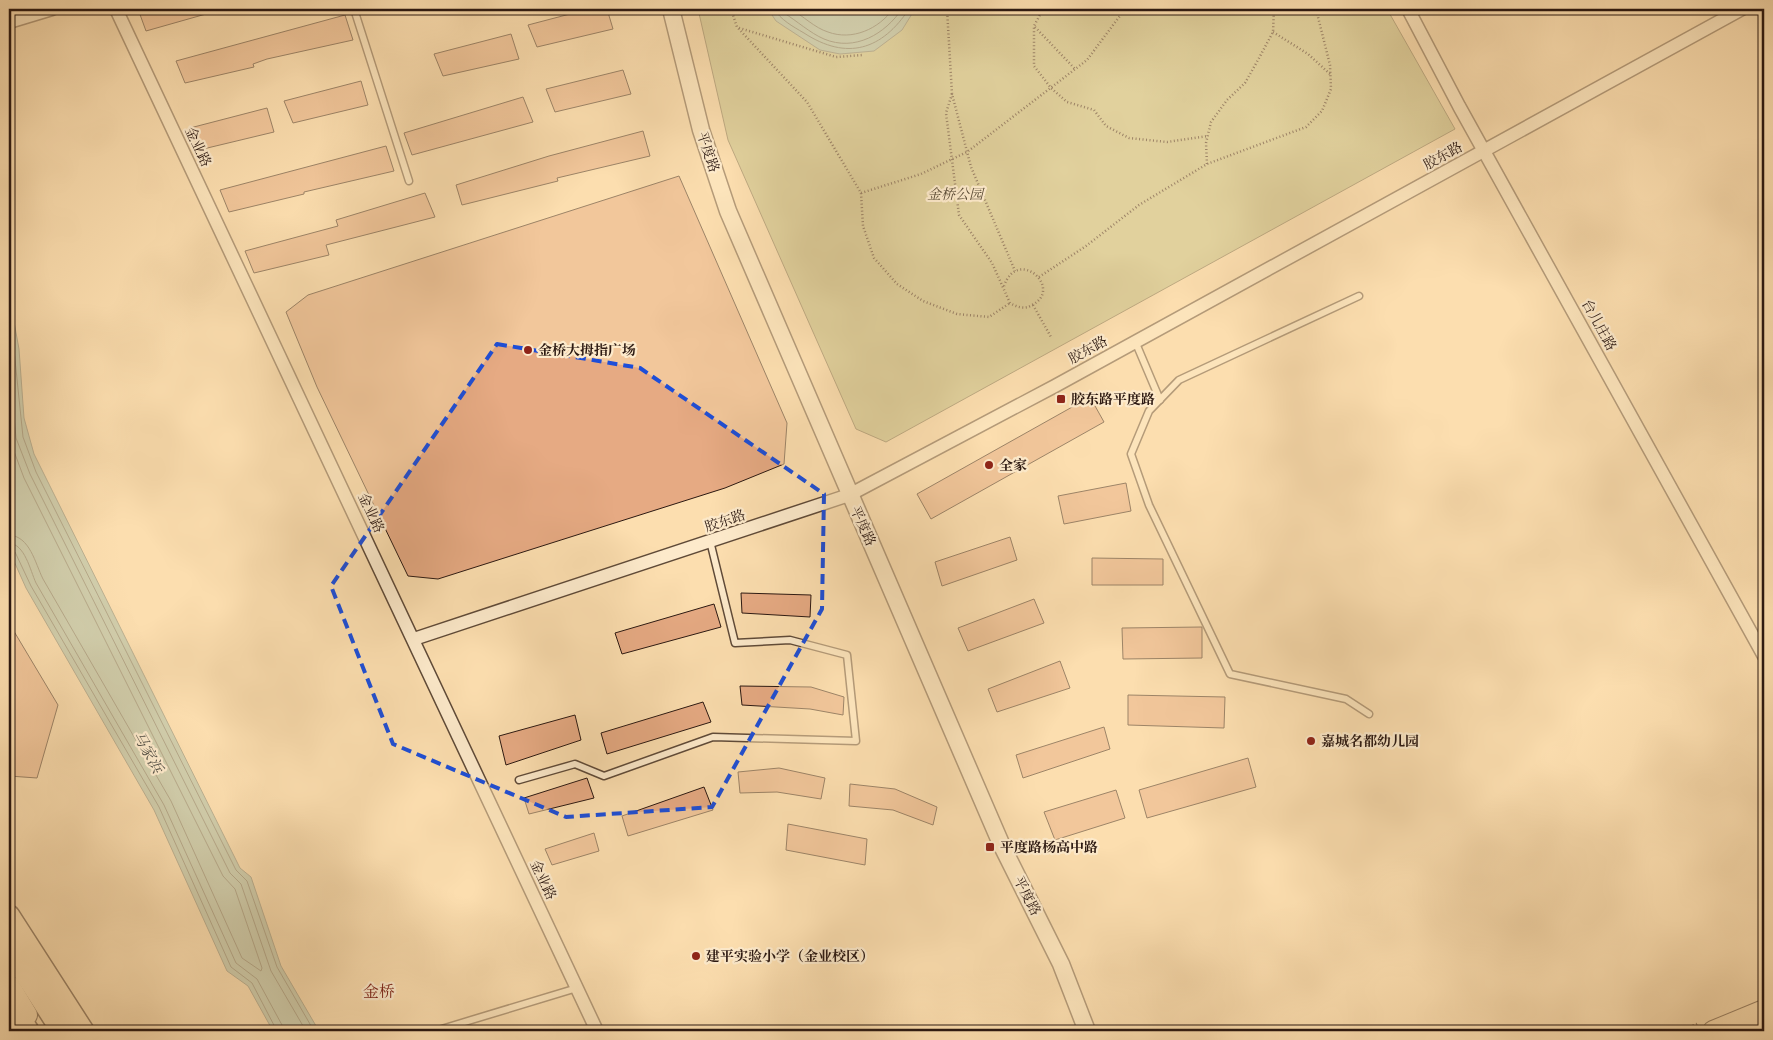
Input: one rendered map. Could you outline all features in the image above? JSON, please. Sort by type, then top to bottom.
[{"type":"highway","points":[[9,916],[83,1031]]},
{"type":"highway","points":[[9,948],[62,1031]]},
{"type":"highway","points":[[9,1001],[28,1031]]},
{"type":"highway","points":[[1746,1031],[1764,1021]]},
{"type":"main road","points":[[9,935],[71,1031]]},
{"type":"main road","points":[[9,985],[38,1031]]},
{"type":"main road","points":[[1713,1031],[1764,1010]]},
{"type":"main road","points":[[9,1020],[23,1031]]},
{"type":"street","points":[[9,22],[52,9]]},
{"type":"street","name":"金业路","points":[[116,9],[597,1031]]},
{"type":"street","name":"平度路","points":[[671,9],[700,130],[728,211],[1002,846],[1061,964],[1087,1031]]},
{"type":"street","name":"台儿庄路","points":[[1408,9],[1458,106],[1485,150],[1764,656]]},
{"type":"street","name":"胶东路","points":[[414,639],[850,495],[1136,341],[1742,9]]},
{"type":"lane","points":[[354,9],[409,181]]},
{"type":"lane","points":[[1359,296],[1179,380],[1149,411],[1131,454],[1149,505],[1230,674],[1346,699],[1369,714]]},
{"type":"lane","points":[[1136,341],[1160,400]]},
{"type":"lane","points":[[518,780],[575,764],[604,776],[713,738],[856,741],[846,656],[790,640],[735,643],[710,542]]},
{"type":"lane","points":[[436,1031],[577,988]]},
{"type":"path","points":[[731,9],[737,27],[807,102],[861,193],[863,226],[874,258],[897,284],[923,301],[957,314],[990,317],[1010,303]]},
{"type":"path","points":[[947,9],[952,94],[967,152],[995,228],[1015,272]]},
{"type":"path","points":[[1043,9],[1034,26],[1034,66],[1051,88],[1067,102],[1094,110],[1106,126],[1129,138],[1167,142],[1208,136]]},
{"type":"path","points":[[861,193],[921,174],[967,152],[1087,60],[1124,9]]},
{"type":"path","points":[[1039,277],[1086,246],[1139,205],[1207,164],[1306,127],[1322,111],[1331,89],[1329,56],[1316,9]]},
{"type":"path","points":[[1207,164],[1208,136],[1211,122],[1227,100],[1245,83],[1273,32],[1272,10]]},
{"type":"path","points":[[1034,26],[1075,69]]},
{"type":"path","points":[[737,27],[836,57],[863,55]]},
{"type":"path","points":[[1273,32],[1308,54],[1331,75]]},
{"type":"path","points":[[952,94],[946,113],[959,215],[992,263],[1004,286],[1010,303],[1021,308],[1033,305],[1042,295],[1042,282],[1039,277],[1028,270],[1015,272],[1006,280],[1004,286]]},
{"type":"path","points":[[1033,305],[1051,337]]},
{"type":"highlighted area","points":[[497,344],[640,368],[824,494],[822,609],[712,807],[566,817],[393,744],[331,586]]},
{"type":"green space","name":"金桥公园","points":[[698,9],[1387,9],[1455,129],[886,442],[856,429],[728,140]]},
{"type":"water","points":[[768,9],[915,9],[902,30],[874,51],[840,54],[820,50],[776,21]]},
{"type":"water","name":"马家浜","points":[[9,295],[19,349],[24,418],[34,454],[240,868],[251,877],[281,966],[319,1031],[273,1031],[248,986],[227,971],[154,810],[26,588],[9,550]]},
{"type":"building","points":[[138,9],[212,9],[213,12],[146,31]]},
{"type":"building","points":[[589,9],[607,9],[613,29],[537,47],[528,25]]},
{"type":"building","points":[[345,15],[353,40],[267,59],[253,64],[254,67],[185,83],[176,61]]},
{"type":"building","points":[[511,34],[519,59],[443,76],[434,54]]},
{"type":"building","points":[[623,70],[631,94],[555,112],[546,89]]},
{"type":"building","points":[[361,81],[368,105],[293,123],[284,101]]},
{"type":"building","points":[[523,97],[533,122],[412,155],[404,133]]},
{"type":"building","points":[[267,108],[274,132],[199,150],[190,128]]},
{"type":"building","points":[[643,131],[650,156],[557,178],[558,181],[462,205],[456,185],[549,156]]},
{"type":"building","points":[[386,146],[394,171],[229,212],[220,190]]},
{"type":"building","name":"金桥大拇指广场","points":[[679,176],[787,423],[784,464],[725,488],[438,579],[408,576],[317,387],[286,312],[308,295]]},
{"type":"building","points":[[425,193],[435,217],[326,245],[329,255],[254,273],[245,251],[338,226],[336,220]]},
{"type":"building","points":[[1090,397],[1104,422],[931,519],[917,494]]},
{"type":"building","points":[[1126,483],[1131,511],[1064,524],[1058,496]]},
{"type":"building","points":[[1010,537],[1017,560],[942,586],[935,562]]},
{"type":"building","points":[[1092,558],[1163,559],[1163,585],[1092,585]]},
{"type":"building","points":[[741,593],[811,595],[810,617],[742,613]]},
{"type":"building","points":[[1034,599],[1044,623],[968,651],[958,628]]},
{"type":"building","points":[[714,604],[721,627],[622,654],[615,633]]},
{"type":"building","points":[[9,623],[58,705],[37,778],[9,776]]},
{"type":"building","points":[[1202,627],[1202,658],[1123,659],[1122,628]]},
{"type":"building","points":[[1060,661],[1070,688],[997,712],[988,689]]},
{"type":"building","points":[[740,686],[811,687],[844,697],[843,715],[810,709],[742,705]]},
{"type":"building","points":[[1128,695],[1225,697],[1224,728],[1128,725]]},
{"type":"building","points":[[703,702],[711,722],[607,754],[601,733]]},
{"type":"building","points":[[575,715],[581,740],[506,765],[499,736]]},
{"type":"building","points":[[1104,727],[1110,749],[1023,778],[1016,755]]},
{"type":"building","points":[[1248,758],[1256,787],[1147,818],[1139,790]]},
{"type":"building","points":[[779,768],[825,778],[821,799],[777,792],[740,793],[738,772]]},
{"type":"building","points":[[587,778],[594,798],[529,814],[524,798]]},
{"type":"building","points":[[850,784],[895,789],[937,807],[933,825],[893,810],[849,806]]},
{"type":"building","points":[[704,787],[713,810],[628,836],[622,816]]},
{"type":"building","points":[[1116,790],[1125,818],[1055,840],[1044,812]]},
{"type":"building","points":[[788,824],[867,839],[865,865],[786,850]]},
{"type":"building","points":[[594,833],[599,851],[552,865],[545,849]]},
{"type":"place","name":"金桥大拇指广场","points":[[528,350]]},
{"type":"place","name":"胶东路平度路","points":[[1061,399]]},
{"type":"place","name":"全家","points":[[989,465]]},
{"type":"place","name":"嘉城名都幼儿园","points":[[1311,741]]},
{"type":"place","name":"平度路杨高中路","points":[[990,847]]},
{"type":"place","name":"建平实验小学（金业校区）","points":[[696,956]]},
{"type":"district","name":"金桥","points":[[379,992]]}]
